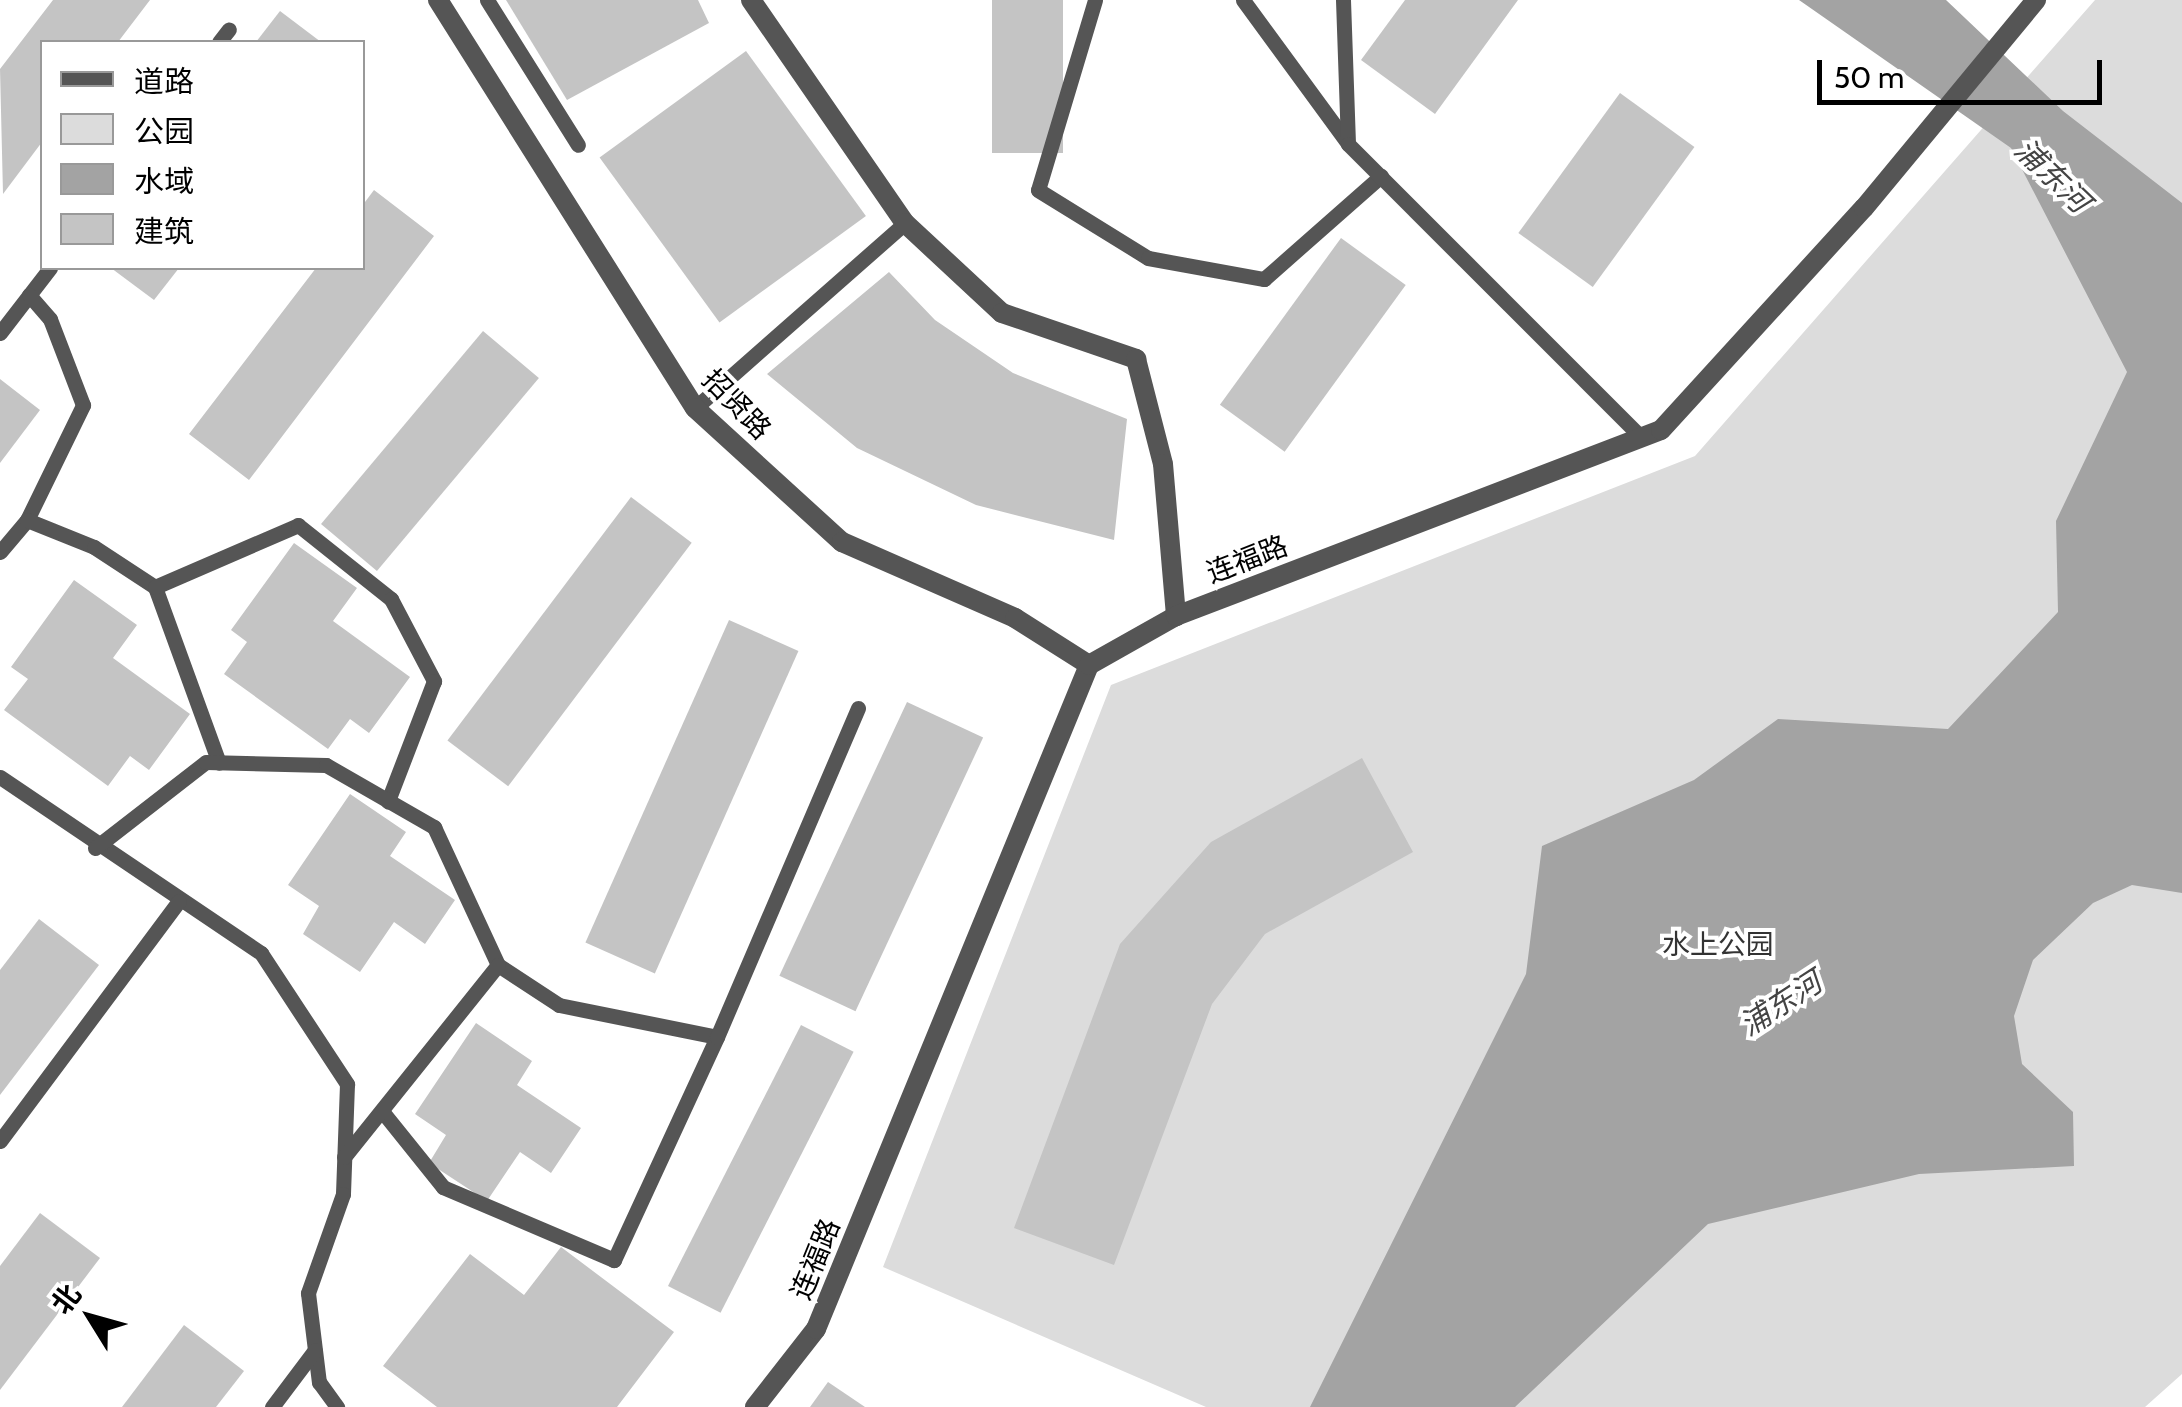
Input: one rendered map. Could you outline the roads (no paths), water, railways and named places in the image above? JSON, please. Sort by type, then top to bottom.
[{"type":"street","name":"招贤路","points":[[438,0],[695,408],[842,542],[1015,618],[1089,664]]},
{"type":"street","points":[[751,0],[905,223],[1002,313],[1136,360],[1162,464],[1176,616]]},
{"type":"street","name":"连福路","points":[[754,1407],[816,1329],[1089,664],[1176,616],[1660,430],[1864,208],[2036,0]]},
{"type":"lane","points":[[487,0],[578,145]]},
{"type":"lane","points":[[1096,0],[1038,190],[1148,258],[1264,279],[1380,176]]},
{"type":"lane","points":[[1243,0],[1348,144],[1641,437]]},
{"type":"lane","points":[[1343,0],[1348,144]]},
{"type":"lane","points":[[695,408],[905,223]]},
{"type":"lane","points":[[0,333],[48,270]]},
{"type":"lane","points":[[0,552],[28,520],[83,405],[50,319],[30,294]]},
{"type":"lane","points":[[28,520],[94,547],[155,587],[218,763]]},
{"type":"lane","points":[[155,587],[298,526],[391,599],[434,681],[388,801]]},
{"type":"lane","points":[[382,1110],[443,1187],[614,1260],[718,1037],[858,708]]},
{"type":"lane","points":[[95,848],[206,762],[326,765],[434,827],[498,965],[560,1006],[718,1037]]},
{"type":"lane","points":[[0,778],[95,848],[261,953],[346,1084],[343,1194],[308,1293],[319,1382],[337,1407]]},
{"type":"lane","points":[[0,1140],[179,901]]},
{"type":"lane","points":[[344,1157],[498,965]]},
{"type":"lane","points":[[272,1407],[316,1350]]},
{"type":"water","name":"浦东河","points":[[1799,0],[1946,0],[2063,111],[2182,203],[2182,893],[2132,885],[2093,903],[2033,960],[2014,1016],[2022,1064],[2073,1112],[2074,1166],[1919,1174],[1708,1224],[1515,1407],[1310,1407],[1526,974],[1542,846],[1694,780],[1778,719],[1948,729],[2058,612],[2056,521],[2127,372],[2011,148]]},
{"type":"park label","name":"水上公园","points":[[1718,944]]}]
